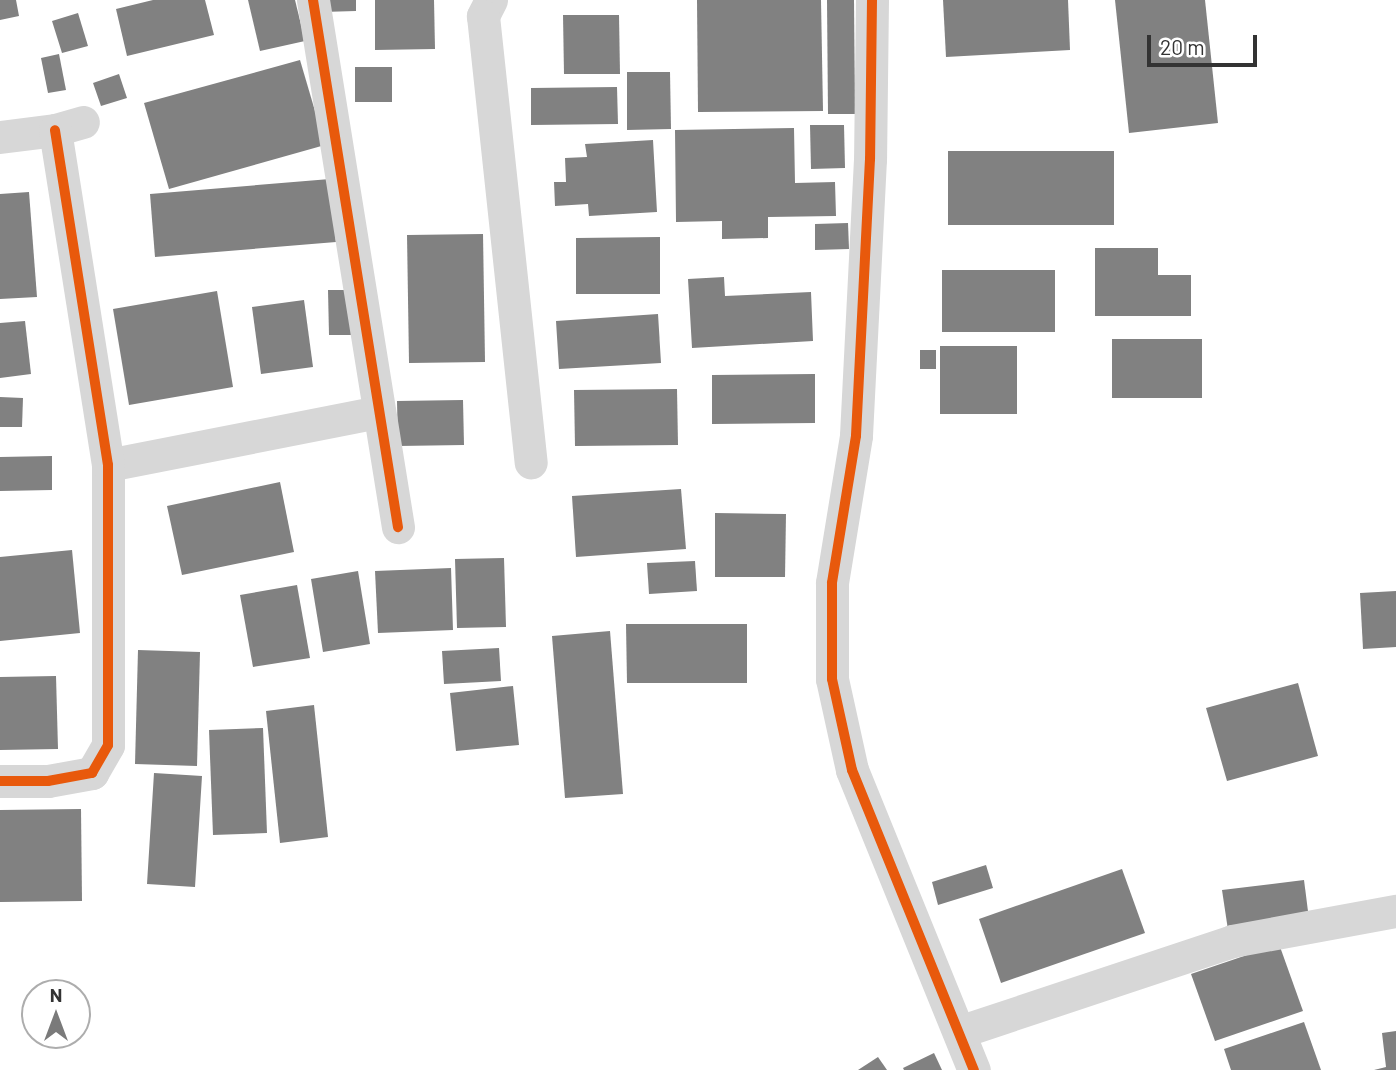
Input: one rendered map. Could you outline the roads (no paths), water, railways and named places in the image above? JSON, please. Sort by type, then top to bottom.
[{"type":"street","points":[[313,0],[398,527]]},
{"type":"street","points":[[491,0],[483,16],[531,462]]},
{"type":"street","points":[[872,0],[870,159],[856,436],[832,583],[832,679],[852,770],[974,1070]]},
{"type":"street","points":[[0,137],[69,126],[108,465],[108,745],[92,773],[48,781],[0,781]]},
{"type":"street","points":[[108,465],[379,412]]},
{"type":"street","points":[[958,1032],[1232,941],[1396,911]]}]
